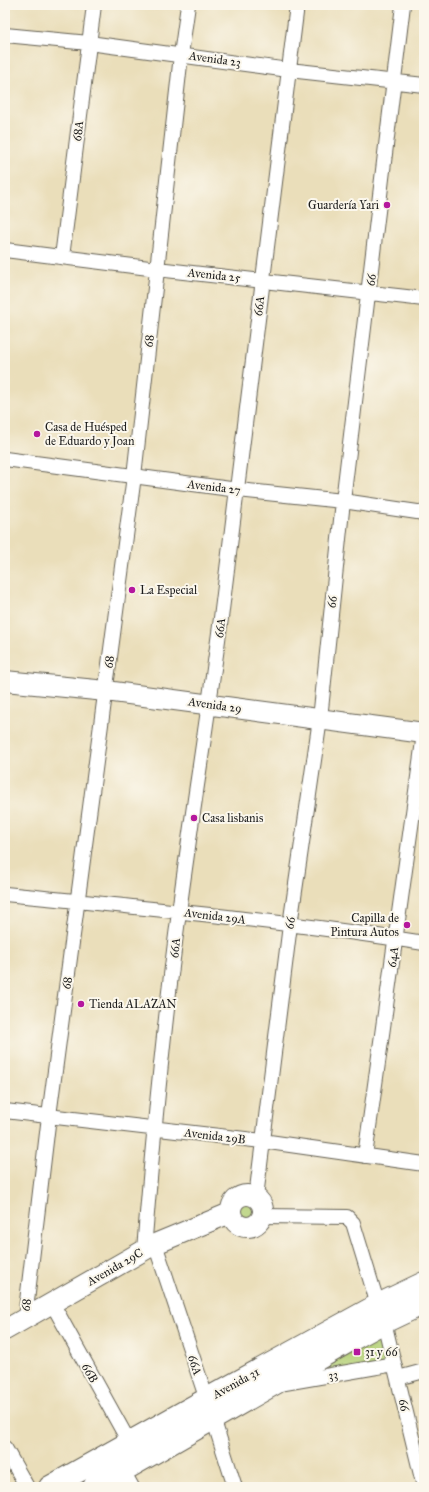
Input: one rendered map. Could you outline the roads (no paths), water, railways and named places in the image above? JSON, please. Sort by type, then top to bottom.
[{"type":"main road","name":"Avenida 31","points":[[50,1487],[129,1442],[210,1408],[271,1386],[424,1283]]},
{"type":"main road","name":"Avenida 31","points":[[94,1487],[127,1479],[210,1408],[381,1313],[424,1303]]},
{"type":"street","name":"68A","points":[[62,257],[94,5]]},
{"type":"street","name":"68","points":[[25,1318],[49,1116],[134,476],[181,55],[188,5]]},
{"type":"street","name":"66A","points":[[234,1487],[210,1408],[150,1247],[154,1128],[179,912],[210,704],[238,490],[262,281],[297,5]]},
{"type":"street","name":"66","points":[[256,1197],[290,925],[320,719],[343,501],[403,5]]},
{"type":"street","name":"Avenida 23","points":[[5,35],[89,43],[288,70],[424,86]]},
{"type":"street","name":"Avenida 25","points":[[5,250],[157,269],[424,299]]},
{"type":"street","name":"Avenida 27","points":[[5,459],[238,490],[343,501],[424,513]]},
{"type":"street","name":"Avenida 29","points":[[5,681],[106,691],[424,733]]},
{"type":"street","name":"64A","points":[[365,1156],[424,733]]},
{"type":"street","name":"Avenida 29A","points":[[5,894],[152,908],[424,943]]},
{"type":"street","name":"Avenida 29B","points":[[5,1111],[262,1141],[424,1164]]},
{"type":"street","points":[[246,1194],[256,1197],[262,1206],[262,1216],[256,1224],[246,1227],[236,1223],[230,1213],[232,1202],[236,1198],[246,1194]]},
{"type":"street","name":"Avenida 29C","points":[[5,1330],[150,1247],[230,1213]]},
{"type":"street","name":"66","points":[[262,1216],[347,1217],[353,1223],[381,1313],[424,1487]]},
{"type":"street","name":"66B","points":[[52,1303],[129,1442]]},
{"type":"street","name":"33","points":[[271,1386],[394,1364]]},
{"type":"street","points":[[398,1378],[424,1370]]},
{"type":"street","points":[[5,1448],[27,1487]]},
{"type":"place","name":"Guardería Yari","points":[[387,205]]},
{"type":"place","name":"Casa de Huésped de Eduardo y Joan","points":[[37,434]]},
{"type":"place","name":"La Especial","points":[[132,590]]},
{"type":"place","name":"Casa lisbanis","points":[[194,818]]},
{"type":"place","name":"Capilla de Pintura Autos","points":[[407,925]]},
{"type":"place","name":"Tienda ALAZAN","points":[[81,1004]]},
{"type":"place","name":"31 y 66","points":[[357,1352]]}]
